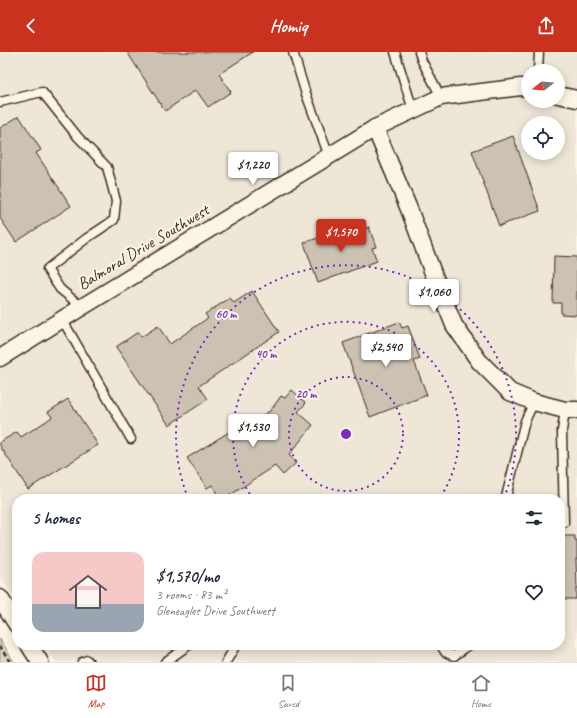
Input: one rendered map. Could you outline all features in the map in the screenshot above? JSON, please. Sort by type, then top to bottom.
[{"type":"street","name":"Balmoral Drive Southwest","points":[[0,358],[375,128],[441,97],[521,87]]},
{"type":"street","points":[[565,96],[577,99]]},
{"type":"street","points":[[375,128],[409,209],[454,325],[479,361],[510,392],[534,402],[571,410]]},
{"type":"street","points":[[0,598],[12,617]]},
{"type":"street","points":[[32,650],[40,662]]},
{"type":"lane","points":[[292,52],[329,156]]},
{"type":"lane","points":[[395,52],[413,110]]},
{"type":"lane","points":[[419,52],[422,61],[441,97]]},
{"type":"lane","points":[[538,64],[539,52]]},
{"type":"lane","points":[[0,102],[42,92],[78,137],[107,167],[116,201],[114,220],[87,238],[47,269],[60,289],[82,307]]},
{"type":"lane","points":[[62,319],[131,439]]},
{"type":"lane","points":[[507,494],[525,421],[534,402]]},
{"type":"lane","points":[[563,494],[562,431],[571,410]]},
{"type":"lane","points":[[165,662],[182,650]]},
{"type":"lane","points":[[226,662],[233,650]]},
{"type":"lane","points":[[444,650],[454,656],[462,650]]},
{"type":"lane","points":[[82,662],[87,660],[89,662]]},
{"type":"path","points":[[0,646],[10,662]]},
{"type":"shaded area","points":[[0,52],[577,52],[577,662],[56,662],[48,650],[565,650],[565,494],[12,494],[12,594],[0,576]]},
{"type":"shaded area","points":[[0,639],[14,662],[0,662]]},
{"type":"building","points":[[127,52],[253,52],[219,74],[231,92],[208,107],[196,90],[165,111]]},
{"type":"building","points":[[19,116],[41,150],[36,153],[71,206],[16,242],[0,218],[0,128]]},
{"type":"building","points":[[513,136],[540,211],[499,226],[472,151]]},
{"type":"building","points":[[369,227],[376,247],[372,248],[377,261],[318,283],[304,243],[345,228],[348,235]]},
{"type":"building","points":[[554,256],[577,257],[577,315],[561,314],[561,303],[553,303]]},
{"type":"building","points":[[252,291],[279,332],[199,386],[208,399],[169,425],[116,347],[138,332],[141,337],[158,326],[170,344],[208,318],[205,314],[230,298],[234,303]]},
{"type":"building","points":[[399,322],[402,328],[408,326],[420,359],[414,361],[427,395],[370,417],[343,343]]},
{"type":"building","points":[[292,390],[306,403],[298,412],[313,425],[289,455],[296,463],[283,475],[275,466],[232,494],[217,494],[212,485],[207,488],[187,458],[247,421],[249,425],[271,410],[281,396],[285,398]]},
{"type":"building","points":[[68,399],[98,445],[28,489],[0,446],[0,442],[17,432],[21,437],[45,422],[52,417],[48,412]]},
{"type":"building","points":[[565,536],[575,536],[575,541],[577,541],[576,599],[565,599]]}]
